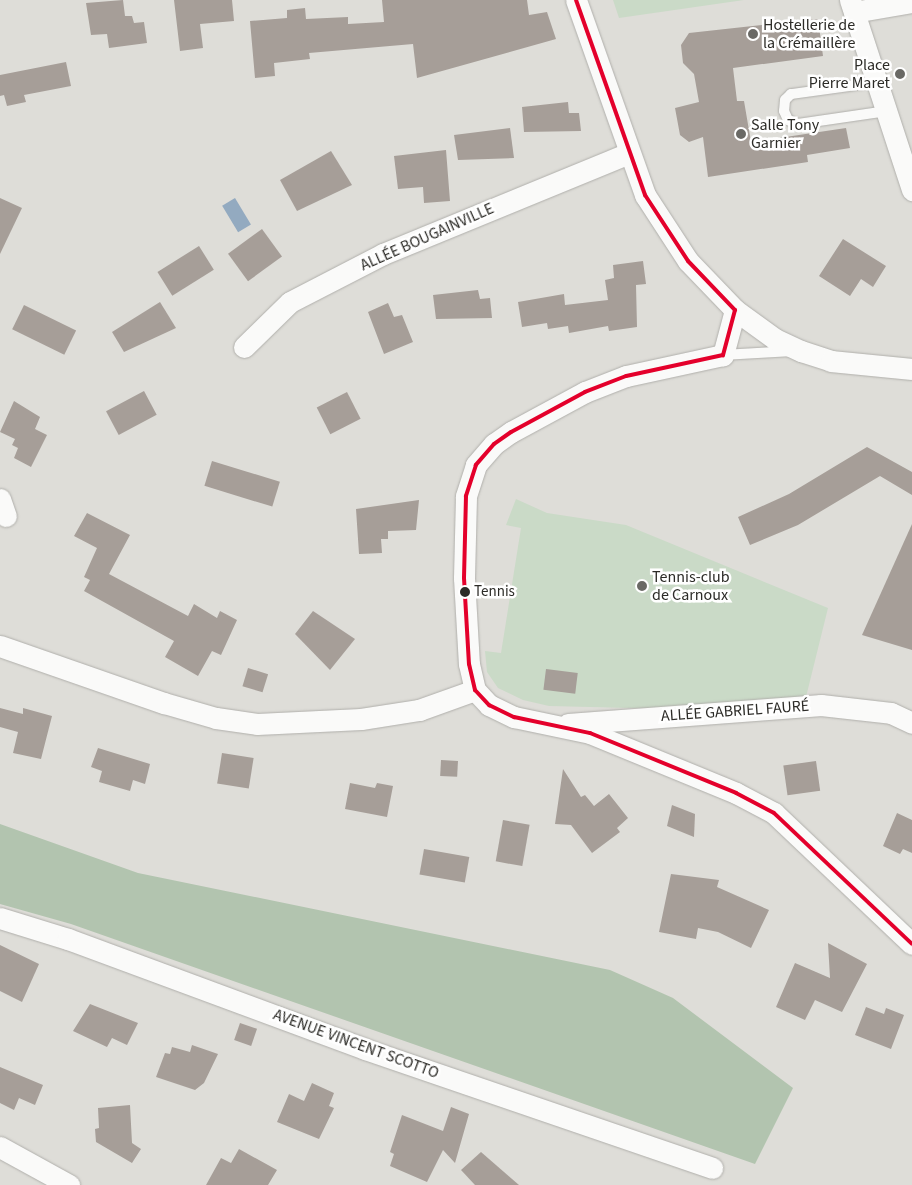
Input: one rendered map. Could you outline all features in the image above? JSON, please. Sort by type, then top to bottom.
[{"type":"street","points":[[576,0],[627,154],[664,228],[688,261],[735,310],[775,339],[800,351],[831,361],[912,369]]},
{"type":"street","points":[[912,2],[852,6],[912,190]]},
{"type":"street","name":"ALLÉE BOUGAINVILLE","points":[[244,347],[290,302],[383,254],[627,154]]},
{"type":"street","points":[[735,310],[723,355],[626,376],[585,392],[506,436],[476,465],[466,496],[464,578],[469,664],[475,690],[489,705],[514,717],[599,737],[736,793],[774,813],[912,944]]},
{"type":"street","points":[[0,646],[164,703],[216,718],[258,724],[361,719],[419,710],[475,690]]},
{"type":"street","name":"ALLÉE GABRIEL FAURÉ","points":[[555,726],[620,717],[821,705],[891,713],[912,723]]},
{"type":"street","name":"AVENUE VINCENT SCOTTO","points":[[0,918],[68,939],[365,1049],[712,1168]]},
{"type":"street","points":[[0,1147],[69,1185]]},
{"type":"lane","points":[[878,82],[791,94],[785,100],[784,111],[788,120],[798,124],[887,110]]},
{"type":"lane","points":[[723,355],[800,351]]},
{"type":"green space","points":[[613,0],[744,0],[619,18]]},
{"type":"green space","name":"Tennis-club de Carnoux","points":[[516,499],[547,513],[626,525],[828,608],[806,697],[672,709],[549,706],[523,700],[498,688],[487,672],[485,651],[501,653],[521,528],[506,525]]},
{"type":"green space","points":[[0,824],[138,873],[610,970],[673,998],[793,1088],[755,1164],[71,924],[0,904]]},
{"type":"water","points":[[235,198],[251,225],[238,232],[222,206]]},
{"type":"building","points":[[123,0],[125,16],[132,16],[134,23],[144,22],[147,43],[109,48],[107,34],[91,35],[86,3]]},
{"type":"building","points":[[174,0],[232,0],[234,21],[200,24],[203,48],[180,51]]},
{"type":"building","points":[[382,0],[527,0],[529,15],[547,12],[556,39],[417,78],[413,44],[309,53],[310,59],[274,63],[275,76],[255,78],[250,21],[287,18],[287,10],[305,8],[306,19],[348,17],[348,24],[384,22]]},
{"type":"building","points":[[818,19],[823,56],[733,68],[737,101],[744,101],[751,142],[846,128],[850,148],[807,155],[808,162],[708,177],[703,137],[689,142],[680,135],[675,108],[699,102],[694,74],[683,63],[681,45],[689,33]]},
{"type":"building","points":[[66,62],[71,86],[24,95],[26,102],[7,106],[4,95],[0,96],[0,75]]},
{"type":"building","points":[[568,102],[569,113],[579,113],[581,131],[524,132],[522,107]]},
{"type":"building","points":[[510,128],[514,158],[458,160],[454,135]]},
{"type":"building","points":[[446,150],[450,201],[424,203],[423,187],[398,189],[394,156]]},
{"type":"building","points":[[331,151],[352,185],[297,211],[280,180]]},
{"type":"building","points":[[0,198],[22,208],[0,254]]},
{"type":"building","points":[[262,229],[282,257],[248,281],[228,254]]},
{"type":"building","points":[[843,239],[886,266],[873,287],[861,279],[850,296],[819,276]]},
{"type":"building","points":[[199,246],[214,270],[172,296],[157,272]]},
{"type":"building","points":[[643,261],[646,284],[636,285],[637,327],[609,331],[608,326],[569,333],[568,326],[548,329],[547,323],[522,327],[518,302],[564,294],[565,305],[608,300],[605,280],[614,278],[613,265]]},
{"type":"building","points":[[478,290],[480,299],[490,298],[492,318],[436,319],[433,295]]},
{"type":"building","points":[[160,302],[176,328],[124,352],[112,332]]},
{"type":"building","points":[[388,303],[394,317],[402,315],[413,342],[384,354],[368,312]]},
{"type":"building","points":[[24,305],[76,330],[64,355],[12,329]]},
{"type":"building","points":[[144,391],[157,415],[119,435],[106,411]]},
{"type":"building","points":[[347,392],[361,419],[330,434],[317,407]]},
{"type":"building","points":[[14,401],[40,417],[35,429],[47,435],[31,467],[14,458],[18,448],[12,445],[15,439],[0,432]]},
{"type":"building","points":[[867,447],[912,472],[912,495],[880,476],[798,525],[750,545],[738,517],[789,494]]},
{"type":"building","points":[[212,461],[280,482],[272,507],[204,486]]},
{"type":"building","points":[[419,500],[416,530],[388,531],[388,539],[381,539],[382,553],[359,554],[356,509]]},
{"type":"building","points":[[87,513],[130,535],[109,574],[188,616],[194,604],[217,618],[220,611],[237,620],[221,655],[212,651],[198,676],[165,657],[174,641],[84,591],[90,580],[84,577],[97,548],[74,536]]},
{"type":"building","points":[[912,524],[912,650],[862,635]]},
{"type":"building","points":[[313,611],[355,639],[330,670],[295,634]]},
{"type":"building","points":[[248,668],[268,674],[263,692],[242,686]]},
{"type":"building","points":[[546,669],[578,673],[575,694],[543,690]]},
{"type":"building","points":[[0,708],[23,714],[23,708],[52,716],[41,759],[13,753],[18,732],[0,727]]},
{"type":"building","points":[[98,748],[150,764],[145,784],[133,780],[130,791],[99,782],[102,771],[91,767]]},
{"type":"building","points":[[222,753],[254,758],[249,789],[217,784]]},
{"type":"building","points":[[441,760],[458,761],[457,777],[440,776]]},
{"type":"building","points":[[816,761],[820,791],[787,795],[783,766]]},
{"type":"building","points":[[563,769],[581,797],[585,795],[594,806],[609,794],[628,818],[617,828],[620,832],[592,853],[571,825],[555,824]]},
{"type":"building","points":[[350,783],[375,788],[377,783],[393,786],[387,817],[345,809]]},
{"type":"building","points":[[672,805],[695,814],[694,837],[667,826]]},
{"type":"building","points":[[897,813],[912,820],[912,853],[903,849],[900,854],[883,846]]},
{"type":"building","points":[[503,820],[530,825],[522,866],[496,861]]},
{"type":"building","points":[[424,849],[469,857],[465,883],[419,875]]},
{"type":"building","points":[[671,874],[719,880],[717,887],[769,910],[751,948],[718,932],[698,928],[696,939],[659,932]]},
{"type":"building","points":[[828,943],[867,964],[842,1012],[815,1000],[805,1020],[776,1007],[795,963],[830,978]]},
{"type":"building","points":[[0,945],[39,964],[22,1002],[0,991]]},
{"type":"building","points":[[90,1004],[138,1023],[127,1045],[112,1038],[107,1047],[73,1031]]},
{"type":"building","points":[[866,1007],[884,1014],[886,1008],[904,1015],[891,1049],[855,1035]]},
{"type":"building","points":[[240,1023],[257,1029],[251,1046],[234,1040]]},
{"type":"building","points":[[192,1045],[218,1054],[204,1083],[195,1090],[156,1077],[165,1053],[170,1054],[172,1047],[190,1052]]},
{"type":"building","points":[[0,1067],[43,1085],[35,1105],[19,1098],[14,1110],[0,1103]]},
{"type":"building","points":[[312,1083],[334,1093],[329,1106],[334,1108],[319,1139],[277,1122],[289,1094],[304,1101]]},
{"type":"building","points":[[130,1105],[132,1143],[141,1149],[132,1163],[96,1142],[95,1129],[99,1128],[98,1108]]},
{"type":"building","points":[[451,1107],[469,1114],[455,1163],[443,1150],[427,1182],[390,1166],[394,1154],[390,1152],[402,1115],[443,1131]]},
{"type":"building","points":[[239,1149],[277,1170],[268,1185],[206,1185],[221,1158],[231,1163]]},
{"type":"building","points":[[481,1152],[519,1185],[475,1185],[461,1170]]},
{"type":"transit line","points":[[576,0],[645,195],[688,261],[735,310],[723,355],[626,376],[585,392],[511,432],[494,444],[476,465],[466,496],[464,578],[469,664],[475,690],[489,705],[514,717],[590,733],[736,793],[774,813],[912,944]]},
{"type":"place","name":"Hostellerie de la Crémaillère","points":[[753,34]]},
{"type":"place","name":"Place Pierre Maret","points":[[900,74]]},
{"type":"place","name":"Salle Tony Garnier","points":[[741,134]]},
{"type":"place","name":"Tennis-club de Carnoux","points":[[642,586]]},
{"type":"place","name":"Tennis","points":[[465,592]]}]
